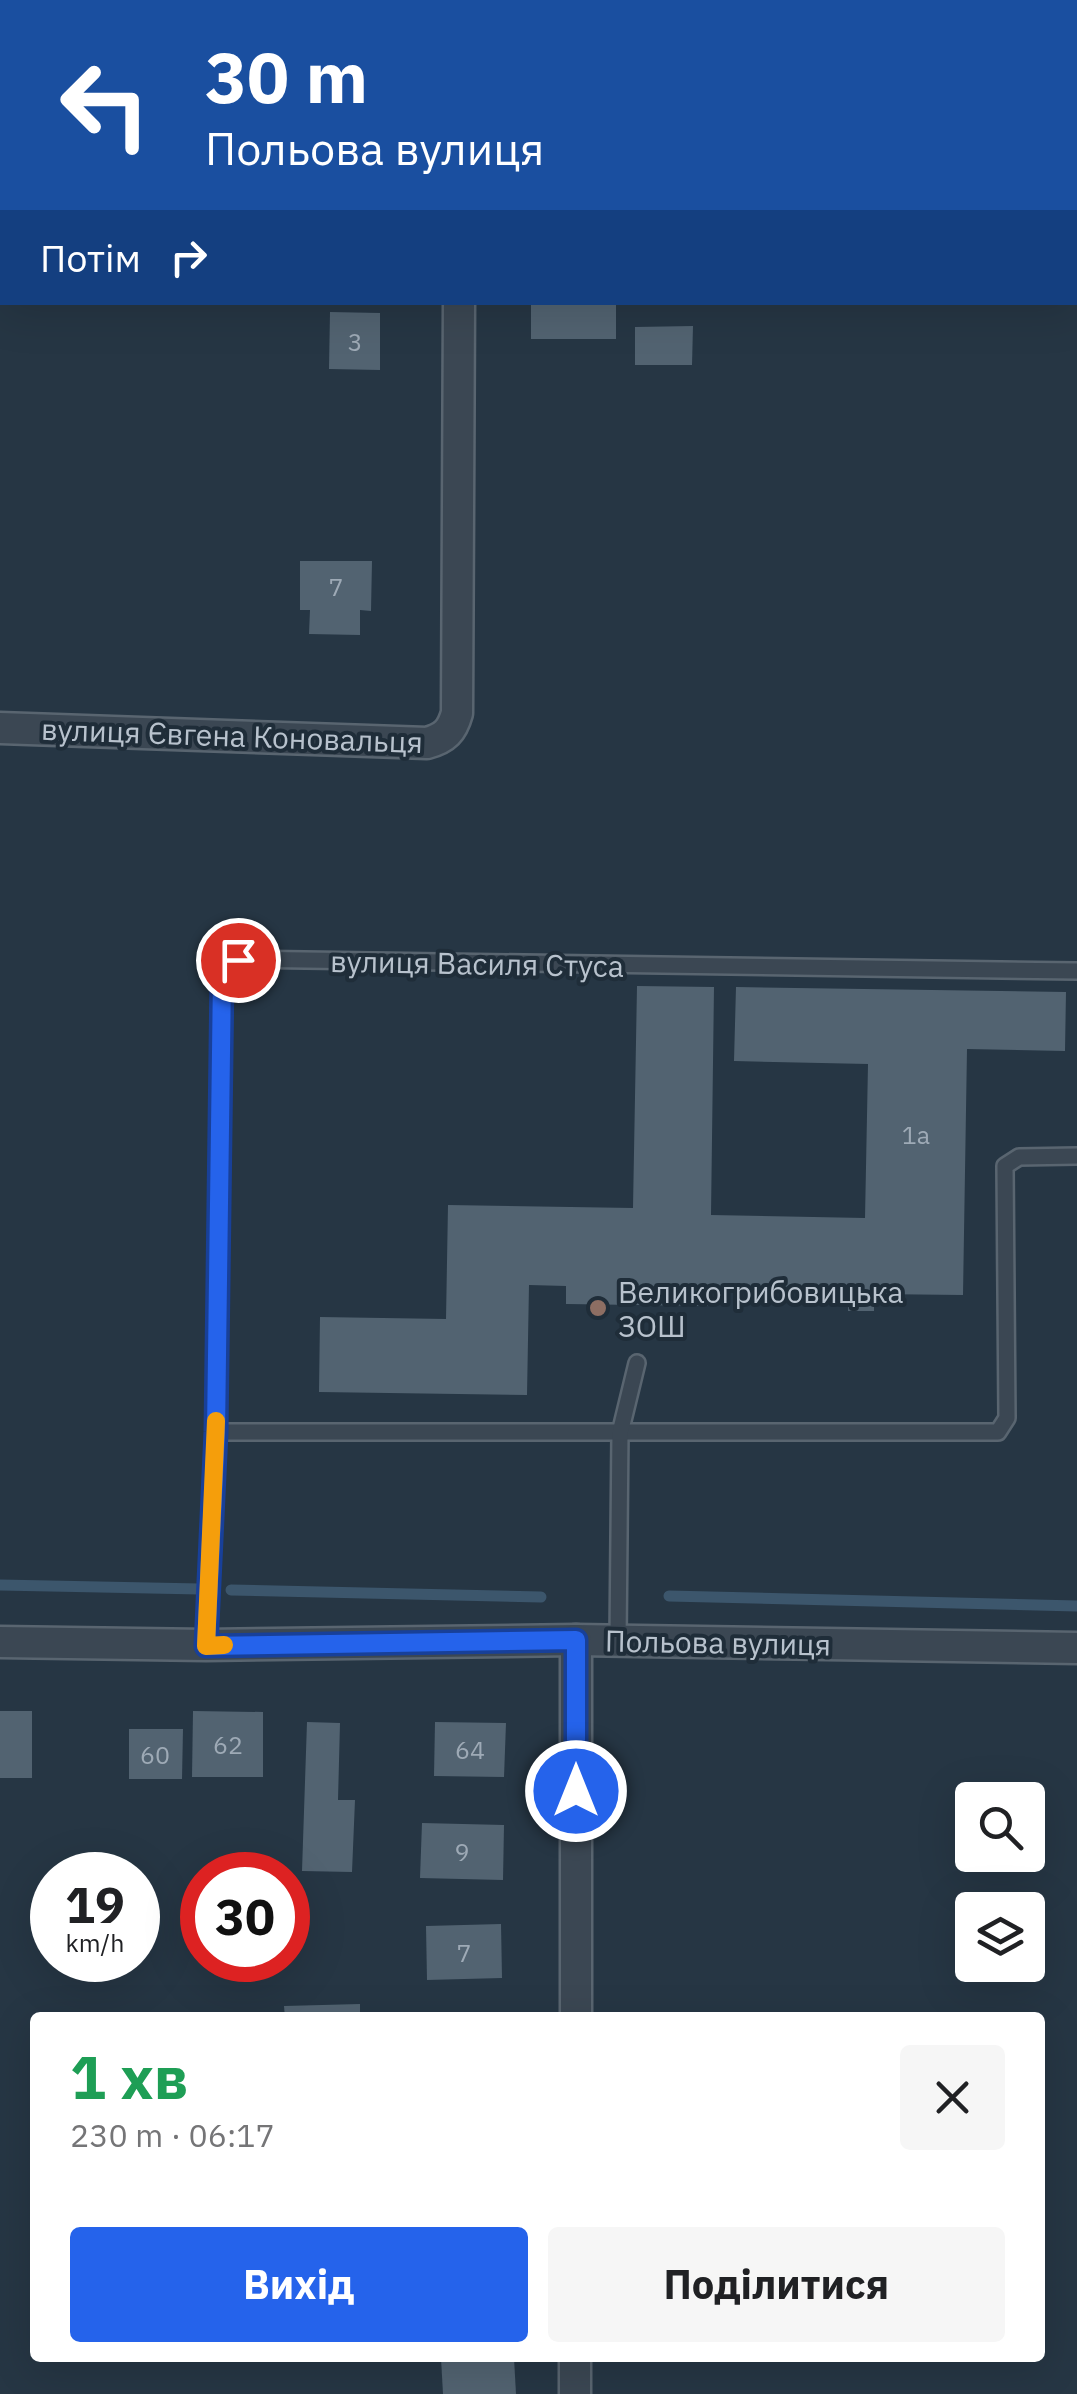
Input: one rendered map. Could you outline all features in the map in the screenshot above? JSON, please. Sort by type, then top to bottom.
[{"type":"street","name":"вулиця Євгена Коновальця","points":[[0,728],[427,743],[442,739],[453,728],[457,713],[458,305]]},
{"type":"street","points":[[576,1640],[576,2012]]},
{"type":"street","name":"Польова вулиця","points":[[0,1642],[206,1646],[618,1640],[1077,1648]]},
{"type":"street","points":[[575,2362],[575,2394]]},
{"type":"lane","name":"вулиця Василя Стуса","points":[[206,1646],[216,1432],[222,976],[230,962],[1077,970]]},
{"type":"lane","points":[[216,1432],[998,1432],[1006,1418],[1005,1166],[1019,1157],[1077,1156]]},
{"type":"lane","points":[[618,1640],[620,1433],[637,1362]]},
{"type":"building","points":[[531,305],[616,305],[616,339],[531,339]]},
{"type":"building","points":[[330,312],[380,313],[380,370],[329,369]]},
{"type":"building","points":[[693,326],[692,365],[635,365],[635,327]]},
{"type":"building","points":[[300,561],[372,561],[371,611],[360,610],[360,635],[309,634],[310,610],[300,610]]},
{"type":"building","points":[[637,986],[714,987],[711,1215],[865,1218],[868,1064],[734,1061],[736,987],[1066,992],[1065,1051],[967,1049],[963,1295],[874,1294],[874,1311],[848,1311],[849,1289],[708,1287],[708,1306],[566,1304],[566,1286],[529,1285],[527,1395],[319,1392],[320,1317],[446,1319],[448,1205],[633,1208]]},
{"type":"building","points":[[0,1711],[32,1711],[32,1778],[0,1778]]},
{"type":"building","points":[[193,1711],[263,1712],[263,1777],[192,1777]]},
{"type":"building","points":[[307,1722],[340,1723],[338,1800],[355,1800],[352,1872],[310,1871],[310,1852],[303,1852]]},
{"type":"building","points":[[435,1722],[506,1723],[504,1777],[434,1776]]},
{"type":"building","points":[[129,1729],[183,1729],[182,1779],[129,1779]]},
{"type":"building","points":[[422,1823],[504,1825],[503,1880],[420,1878]]},
{"type":"building","points":[[501,1924],[502,1978],[427,1980],[426,1926]]},
{"type":"building","points":[[360,2004],[360,2012],[284,2012],[284,2006]]},
{"type":"building","points":[[441,2362],[514,2362],[516,2394],[443,2394]]},
{"type":"waterway","points":[[0,1585],[200,1589]]},
{"type":"waterway","points":[[231,1590],[541,1597]]},
{"type":"waterway","points":[[669,1596],[1077,1606]]},
{"type":"slow traffic","points":[[216,1421],[206,1646],[224,1645]]},
{"type":"place","name":"Великогрибовицька ЗОШ","points":[[598,1308]]},
{"type":"route","points":[[238,960],[224,968],[222,976],[216,1432],[206,1646],[576,1640],[576,1791]]}]
